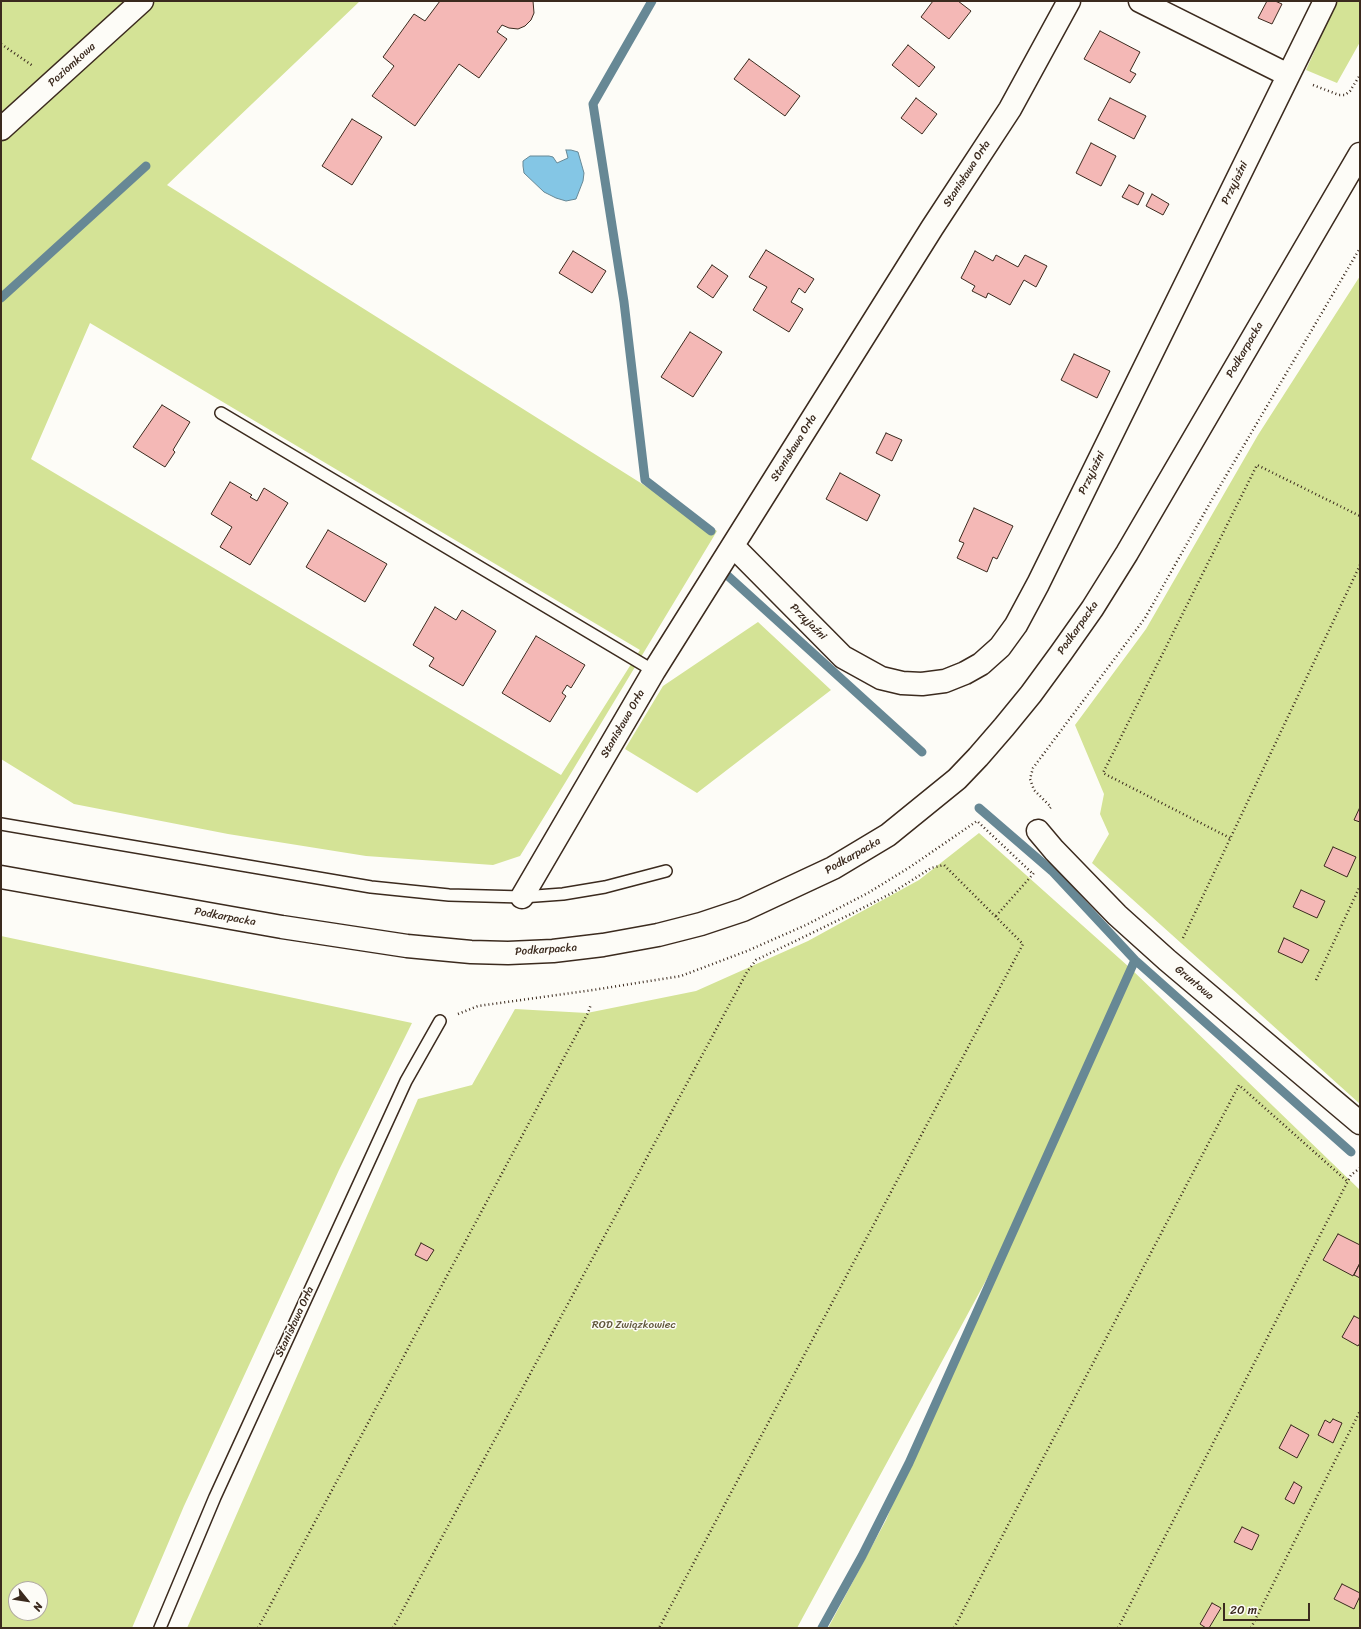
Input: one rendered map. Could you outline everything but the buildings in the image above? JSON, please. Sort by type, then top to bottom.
[{"type":"street","name":"Poziomkowa","points":[[1,129],[142,1]]},
{"type":"street","name":"Stanisława Orła","points":[[522,898],[654,672],[932,228],[1010,109],[1069,1]]},
{"type":"street","points":[[1140,1],[1288,74]]},
{"type":"street","name":"Przyjaźni","points":[[733,546],[843,656],[881,678],[902,684],[922,684],[945,681],[965,673],[980,664],[1000,647],[1016,625],[1034,591],[1325,1]]},
{"type":"street","name":"Podkarpacka","points":[[1,877],[282,927],[407,946],[471,952],[508,953],[553,951],[603,945],[658,935],[701,924],[743,910],[833,868],[888,835],[935,798],[978,757],[1031,694],[1092,609],[1126,554],[1360,154]]},
{"type":"street","name":"Gruntowa","points":[[1038,832],[1117,915],[1167,960],[1360,1123]]},
{"type":"lane","points":[[221,413],[654,672]]},
{"type":"lane","points":[[1,824],[371,888],[449,895],[522,898],[563,894],[605,887],[666,871]]},
{"type":"lane","name":"Stanisława Orła","points":[[160,1628],[215,1497],[406,1081],[440,1021]]},
{"type":"path","points":[[1,44],[55,81]]},
{"type":"path","points":[[1288,74],[1339,95],[1345,95],[1350,91],[1360,75]]},
{"type":"path","points":[[1038,832],[1050,807],[1034,790],[1030,779],[1033,768],[1145,618],[1210,503],[1360,248]]},
{"type":"path","points":[[1230,838],[1103,773],[1257,465],[1360,516]]},
{"type":"path","points":[[1167,960],[1180,944],[1360,565]]},
{"type":"path","points":[[394,1628],[747,972],[756,960],[849,915],[892,892],[931,868],[944,865],[1023,944],[659,1628]]},
{"type":"path","points":[[996,916],[1038,870]]},
{"type":"path","points":[[1316,980],[1360,886]]},
{"type":"path","points":[[258,1628],[591,1004]]},
{"type":"path","points":[[954,1628],[1239,1085],[1348,1182]]},
{"type":"path","points":[[1118,1628],[1351,1175],[1360,1168]]},
{"type":"path","points":[[1251,1628],[1360,1410]]},
{"type":"green space","points":[[1,1],[360,1],[167,185],[717,531],[520,856],[493,865],[366,856],[228,834],[74,804],[1,759]],"holes":[[[90,323],[640,650],[561,775],[31,459]]]},
{"type":"green space","points":[[1337,1],[1360,1],[1360,42],[1337,83],[1306,70]]},
{"type":"green space","points":[[1360,276],[1360,1104],[1092,863],[1109,834],[1100,814],[1104,794],[1075,725],[1146,629],[1258,435]]},
{"type":"green space","points":[[758,622],[831,690],[697,793],[625,749],[663,686]]},
{"type":"green space","name":"ROD Związkowiec","points":[[979,833],[1129,967],[1360,1190],[1360,1628],[828,1628],[886,1520],[990,1273],[797,1628],[187,1628],[418,1099],[472,1085],[515,1009],[587,1013],[696,991],[808,941],[919,880]]},
{"type":"green space","points":[[1,936],[412,1023],[339,1170],[184,1506],[132,1628],[1,1628]]},
{"type":"water","points":[[566,150],[578,152],[584,173],[583,181],[576,199],[566,201],[544,192],[524,173],[523,161],[530,156],[549,156],[553,157],[557,163],[568,158]]},
{"type":"waterway","points":[[652,1],[593,104],[624,302],[645,480],[711,531]]},
{"type":"waterway","points":[[1,298],[146,166]]},
{"type":"waterway","points":[[728,576],[922,752]]},
{"type":"waterway","points":[[979,808],[1052,871],[1135,960],[1351,1152]]},
{"type":"waterway","points":[[822,1628],[862,1556],[909,1463],[1135,960]]}]
